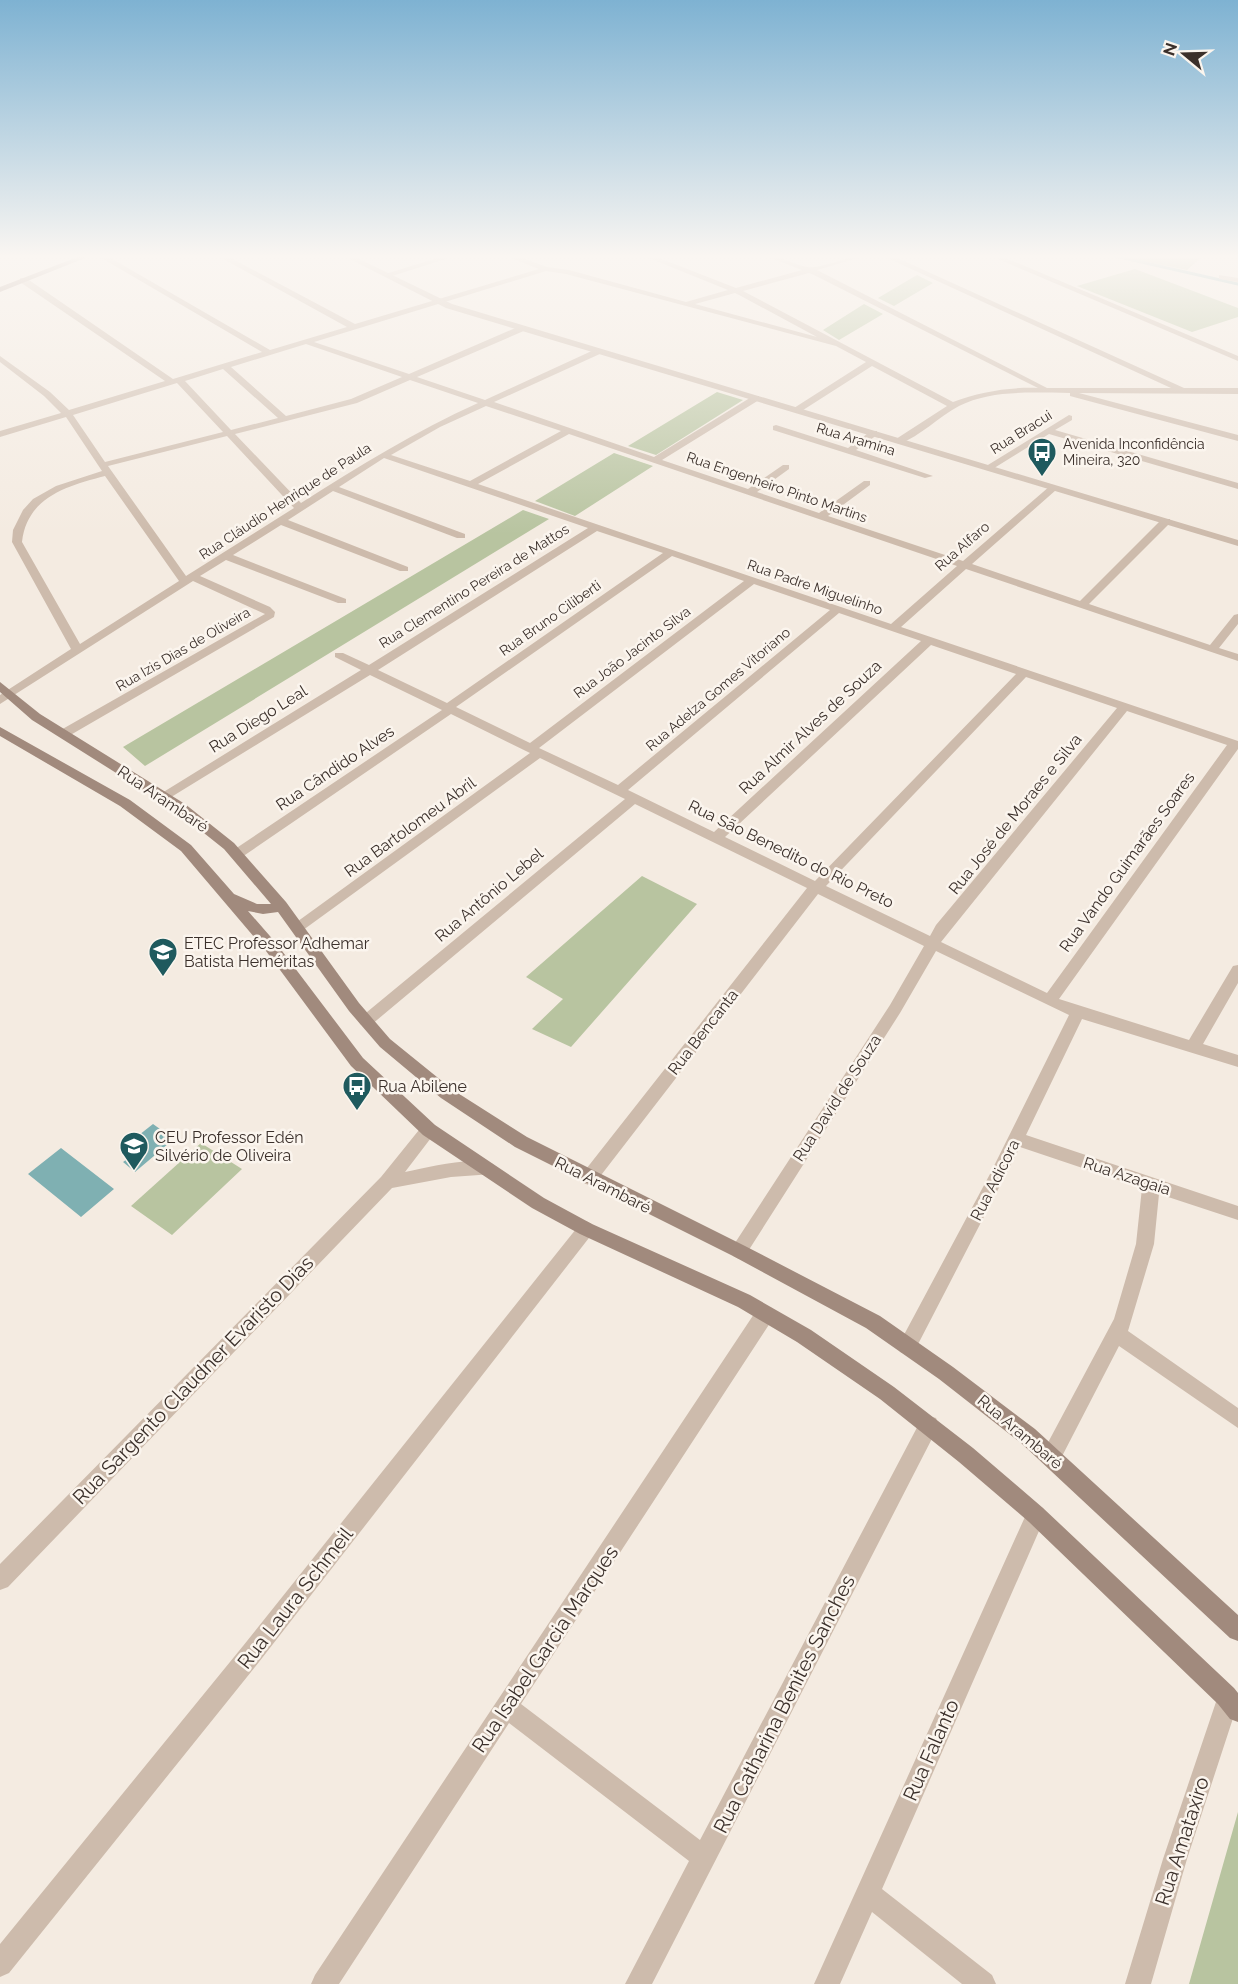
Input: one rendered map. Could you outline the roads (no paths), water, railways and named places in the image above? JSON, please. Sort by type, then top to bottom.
[{"type":"main road","name":"Rua Arambaré","points":[[3,694],[163,796],[197,820],[237,854],[299,928],[366,1021],[401,1058],[447,1094],[501,1130],[589,1178],[738,1251],[873,1322],[955,1380],[1028,1436],[1238,1630]]},
{"type":"main road","name":"Rua Arambaré","points":[[0,731],[116,798],[186,848],[271,947],[357,1062],[429,1130]]},
{"type":"main road","points":[[227,897],[249,907],[263,910],[274,909],[281,905]]},
{"type":"main road","points":[[429,1130],[538,1203],[586,1229],[744,1301],[804,1336],[929,1425],[1036,1515],[1233,1705]]},
{"type":"street","points":[[127,349],[177,382],[300,508]]},
{"type":"street","points":[[261,349],[269,353]]},
{"type":"street","points":[[0,434],[284,349]]},
{"type":"street","name":"Rua Engenheiro Pinto Martins","points":[[326,349],[1238,658]]},
{"type":"street","points":[[78,651],[17,542],[22,517],[44,496],[106,468],[354,401],[476,349]]},
{"type":"street","points":[[590,349],[1238,543]]},
{"type":"street","points":[[847,349],[952,406]]},
{"type":"street","points":[[968,349],[1050,389],[1238,438]]},
{"type":"street","points":[[1091,349],[1185,391]]},
{"type":"street","points":[[1213,349],[1238,359]]},
{"type":"street","name":"Rua Cláudio Henrique de Paula","points":[[3,694],[78,651],[383,455],[484,403],[598,351]]},
{"type":"street","points":[[0,358],[47,394],[68,414],[167,559],[189,579]]},
{"type":"street","points":[[797,410],[872,362]]},
{"type":"street","points":[[226,367],[286,420]]},
{"type":"street","points":[[899,441],[952,406],[997,392],[1050,389],[1238,391]]},
{"type":"street","points":[[1212,391],[1238,398]]},
{"type":"street","points":[[655,460],[756,398]]},
{"type":"street","name":"Rua Bracui","points":[[988,468],[1069,418]]},
{"type":"street","name":"Rua Aramina","points":[[776,428],[928,476]]},
{"type":"street","points":[[470,485],[568,431]]},
{"type":"street","points":[[1048,431],[1238,486]]},
{"type":"street","points":[[849,451],[874,434]]},
{"type":"street","name":"Rua Padre Miguelinho","points":[[383,455],[1236,745]]},
{"type":"street","points":[[750,492],[786,467]]},
{"type":"street","points":[[821,516],[867,483]]},
{"type":"street","points":[[332,488],[461,536]]},
{"type":"street","name":"Rua Alfaro","points":[[892,629],[1053,488]]},
{"type":"street","points":[[280,521],[404,568]]},
{"type":"street","points":[[1082,605],[1166,522]]},
{"type":"street","name":"Rua Clementino Pereira de Mattos","points":[[369,670],[594,528]]},
{"type":"street","name":"Rua Bruno Ciliberti","points":[[449,708],[670,553]]},
{"type":"street","points":[[225,556],[342,601]]},
{"type":"street","name":"Rua Izis Dias de Oliveira","points":[[63,734],[270,615],[266,609],[189,579]]},
{"type":"street","name":"Rua João Jacinto Silva","points":[[536,750],[751,581]]},
{"type":"street","name":"Rua Adelza Gomes Vitoriano","points":[[620,791],[837,610]]},
{"type":"street","points":[[1212,650],[1238,617]]},
{"type":"street","name":"Rua Almir Alves de Souza","points":[[716,838],[928,641]]},
{"type":"street","name":"Rua São Benedito do Rio Preto","points":[[339,655],[1050,1000],[1078,1012],[1238,1060]]},
{"type":"street","name":"Rua Diego Leal","points":[[163,796],[369,670]]},
{"type":"street","name":"Rua Bencanta","points":[[589,1178],[817,886],[1023,673]]},
{"type":"street","name":"Rua José de Moraes e Silva","points":[[932,943],[941,929],[1124,707]]},
{"type":"street","name":"Rua Cândido Alves","points":[[237,854],[449,708]]},
{"type":"street","name":"Rua Vando Guimarães Soares","points":[[1050,1000],[1236,745]]},
{"type":"street","name":"Rua Bartolomeu Abril","points":[[299,928],[536,750]]},
{"type":"street","name":"Rua Antônio Lebel","points":[[366,1021],[635,798]]},
{"type":"street","name":"Rua David de Souza","points":[[738,1251],[895,1009],[932,943]]},
{"type":"street","points":[[1193,1047],[1238,970]]},
{"type":"street","name":"Rua Adicora","points":[[907,1346],[1016,1139],[1078,1012]]},
{"type":"street","name":"Rua Sargento Claudner Evaristo Dias","points":[[0,1579],[387,1182],[429,1130]]},
{"type":"street","name":"Rua Azagaia","points":[[1016,1139],[1238,1213]]},
{"type":"street","points":[[387,1182],[451,1170],[487,1169]]},
{"type":"street","points":[[1051,1457],[1123,1321],[1140,1263],[1151,1184]]},
{"type":"street","name":"Rua Laura Schmeil","points":[[0,1964],[251,1654],[586,1229]]},
{"type":"street","name":"Rua Isabel Garcia Marques","points":[[324,1984],[508,1708],[765,1314]]},
{"type":"street","points":[[1116,1333],[1238,1419]]},
{"type":"street","name":"Rua Catharina Benites Sanches","points":[[638,1984],[929,1425]]},
{"type":"street","name":"Rua Falanto","points":[[827,1984],[1036,1515]]},
{"type":"street","name":"Rua Amataxiro","points":[[1138,1984],[1175,1859],[1233,1705]]},
{"type":"street","points":[[508,1708],[704,1858]]},
{"type":"street","points":[[867,1893],[984,1984]]},
{"type":"water","points":[[153,1124],[174,1139],[135,1172],[123,1162],[137,1152],[139,1135]]},
{"type":"water","points":[[61,1148],[114,1189],[81,1217],[28,1174]]},
{"type":"place","name":"Avenida Inconfidência Mineira, 320","points":[[1042,478]]},
{"type":"place","name":"ETEC Professor Adhemar Batista Heméritas","points":[[163,978]]},
{"type":"place","name":"Rua Abilene","points":[[357,1112]]},
{"type":"place","name":"CEU Professor Edén Silvério de Oliveira","points":[[134,1172]]}]
